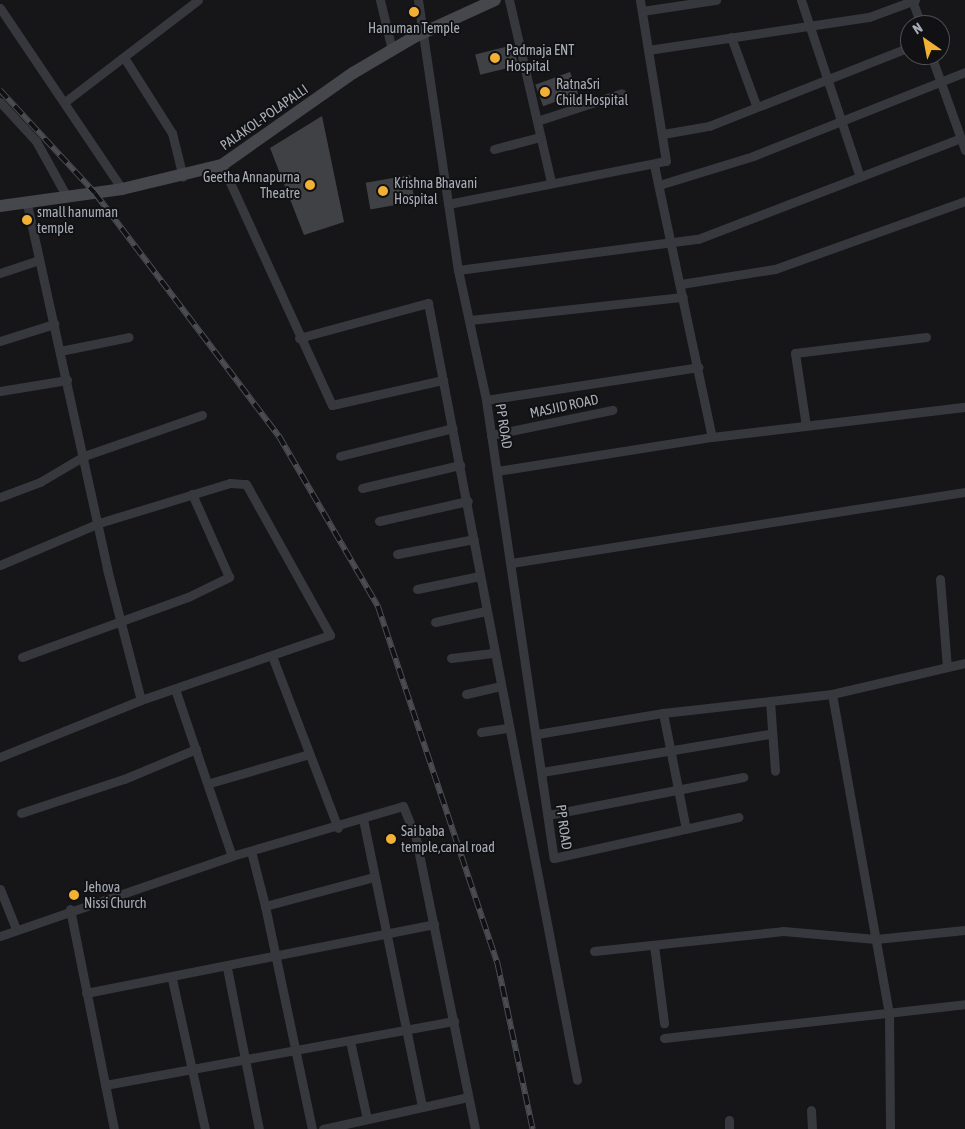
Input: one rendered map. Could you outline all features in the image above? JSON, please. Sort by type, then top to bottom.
[{"type":"street","points":[[66,101],[125,59],[198,0]]},
{"type":"street","points":[[380,0],[392,50]]},
{"type":"street","name":"PP ROAD","points":[[418,0],[458,270],[486,400],[512,563],[554,858],[686,829]]},
{"type":"street","name":"PALAKOL-POLAPALLI","points":[[0,206],[27,204],[122,190],[183,176],[222,164],[392,50],[423,33],[495,0]]},
{"type":"street","points":[[509,0],[551,182]]},
{"type":"street","points":[[448,204],[551,182],[666,161],[640,0]]},
{"type":"street","points":[[642,11],[716,0]]},
{"type":"street","points":[[801,0],[859,174]]},
{"type":"street","points":[[648,50],[882,14],[913,0],[918,15]]},
{"type":"street","points":[[0,8],[66,101],[122,190]]},
{"type":"street","points":[[730,38],[756,105]]},
{"type":"street","points":[[663,134],[696,130],[900,50]]},
{"type":"street","points":[[125,59],[172,133],[183,176]]},
{"type":"street","points":[[934,65],[959,139],[965,150]]},
{"type":"street","points":[[659,186],[842,122],[965,72]]},
{"type":"street","points":[[537,121],[622,93]]},
{"type":"street","points":[[0,102],[36,141],[67,197]]},
{"type":"street","points":[[494,150],[540,136]]},
{"type":"street","points":[[458,270],[672,244],[698,239],[859,174],[959,139]]},
{"type":"street","points":[[222,164],[299,338],[332,405],[443,380]]},
{"type":"street","points":[[654,164],[712,437]]},
{"type":"street","points":[[681,284],[775,269],[965,201]]},
{"type":"street","points":[[27,204],[119,620],[141,700]]},
{"type":"street","points":[[0,273],[39,260]]},
{"type":"street","points":[[470,320],[683,297]]},
{"type":"street","points":[[299,338],[428,303],[468,501],[507,728],[577,1080]]},
{"type":"street","points":[[0,341],[54,324]]},
{"type":"street","points":[[806,426],[795,353],[926,337]]},
{"type":"street","points":[[60,351],[129,338]]},
{"type":"street","points":[[486,400],[698,367]]},
{"type":"street","points":[[0,391],[67,380]]},
{"type":"street","points":[[497,471],[712,437],[965,407]]},
{"type":"street","name":"MASJID ROAD","points":[[491,435],[612,410]]},
{"type":"street","points":[[0,497],[40,482],[84,456],[202,415]]},
{"type":"street","points":[[340,456],[452,428]]},
{"type":"street","points":[[362,488],[460,465]]},
{"type":"street","points":[[0,565],[99,523],[230,483],[246,484],[330,635],[141,700],[0,757]]},
{"type":"street","points":[[512,563],[965,492]]},
{"type":"street","points":[[22,656],[188,597],[229,577],[192,494]]},
{"type":"street","points":[[379,521],[468,501]]},
{"type":"street","points":[[397,554],[474,539]]},
{"type":"street","points":[[417,589],[480,576]]},
{"type":"street","points":[[940,579],[946,667]]},
{"type":"street","points":[[435,622],[486,611]]},
{"type":"street","points":[[451,658],[493,653]]},
{"type":"street","points":[[272,656],[338,828]]},
{"type":"street","points":[[537,734],[663,713],[832,694],[965,663]]},
{"type":"street","points":[[466,694],[500,686]]},
{"type":"street","points":[[175,689],[210,783],[232,856]]},
{"type":"street","points":[[832,694],[889,1013],[890,1129]]},
{"type":"street","points":[[770,701],[769,734],[775,771]]},
{"type":"street","points":[[663,713],[681,789],[686,829],[739,817]]},
{"type":"street","points":[[481,732],[507,728]]},
{"type":"street","points":[[542,772],[769,734]]},
{"type":"street","points":[[22,813],[124,779],[196,749]]},
{"type":"street","points":[[210,783],[309,754]]},
{"type":"street","points":[[548,816],[743,777]]},
{"type":"street","points":[[0,936],[70,909],[124,895],[232,856],[338,828],[403,806],[416,839],[475,1129]]},
{"type":"street","points":[[363,819],[404,1030],[422,1107]]},
{"type":"street","points":[[251,851],[279,957],[299,1051],[312,1129]]},
{"type":"street","points":[[265,906],[374,877]]},
{"type":"street","points":[[0,889],[16,929]]},
{"type":"street","points":[[70,909],[114,1129]]},
{"type":"street","points":[[86,993],[172,979],[434,924]]},
{"type":"street","points":[[594,951],[784,931],[876,939],[965,930]]},
{"type":"street","points":[[654,945],[664,1023]]},
{"type":"street","points":[[227,968],[259,1129]]},
{"type":"street","points":[[172,979],[205,1129]]},
{"type":"street","points":[[664,1038],[965,1004]]},
{"type":"street","points":[[105,1085],[193,1072],[454,1021]]},
{"type":"street","points":[[350,1041],[367,1119]]},
{"type":"street","points":[[323,1129],[468,1097]]},
{"type":"street","points":[[811,1110],[812,1129]]},
{"type":"building","points":[[513,45],[518,65],[480,75],[475,54]]},
{"type":"building","points":[[570,72],[578,94],[543,106],[535,85]]},
{"type":"building","name":"Geetha Annapurna Theatre","points":[[322,116],[344,222],[304,235],[270,148]]},
{"type":"building","points":[[410,175],[415,202],[370,209],[366,183]]},
{"type":"railway","points":[[0,90],[95,193],[279,436],[378,606],[498,965],[533,1129]]},
{"type":"place","name":"Hanuman Temple","points":[[414,12]]},
{"type":"place","name":"Padmaja ENT Hospital","points":[[495,58]]},
{"type":"place","name":"RatnaSri Child Hospital","points":[[545,92]]},
{"type":"place","name":"Geetha Annapurna Theatre","points":[[310,185]]},
{"type":"place","name":"Krishna Bhavani Hospital","points":[[383,191]]},
{"type":"place","name":"small hanuman temple","points":[[27,220]]},
{"type":"place","name":"Sai baba temple,canal road","points":[[391,839]]},
{"type":"place","name":"Jehova Nissi Church","points":[[74,895]]}]
